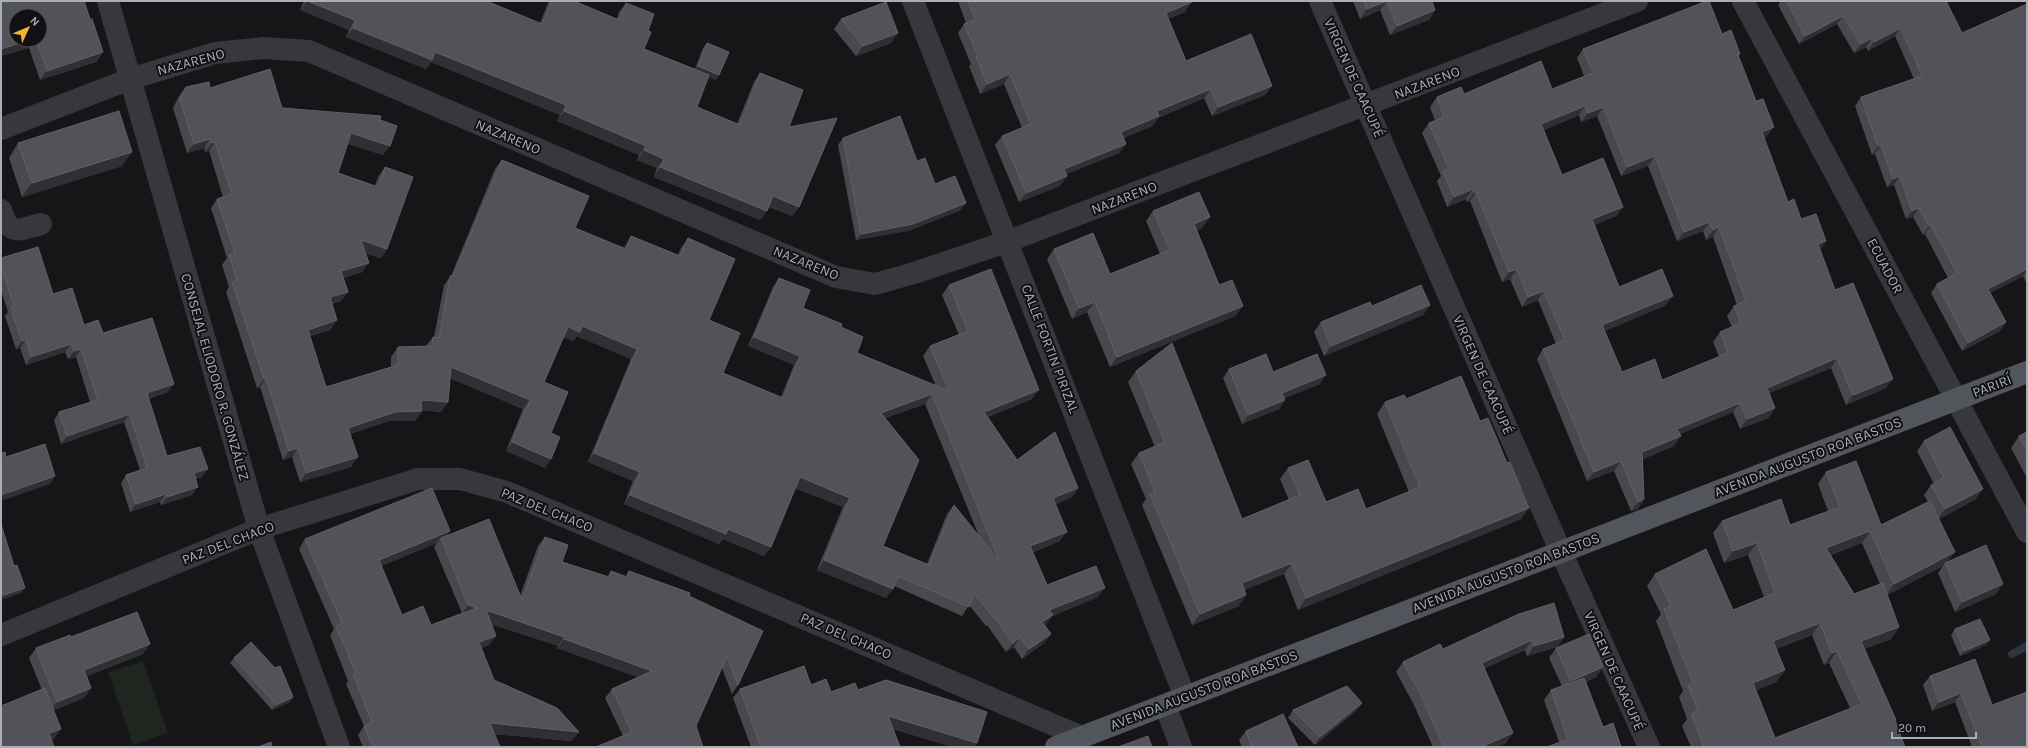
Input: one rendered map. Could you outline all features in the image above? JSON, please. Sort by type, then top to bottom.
[{"type":"main road","name":"PARIRÍ","points":[[1956,400],[2027,372]]},
{"type":"main road","name":"AVENIDA AUGUSTO ROA BASTOS","points":[[1056,747],[1956,400]]},
{"type":"street","name":"CONSEJAL ELIODORO R. GONZÁLEZ","points":[[108,1],[259,530],[339,747]]},
{"type":"street","name":"CALLE FORTIN PIRIZAL","points":[[913,1],[1185,697]]},
{"type":"street","name":"VIRGEN DE CAACUPÉ","points":[[1320,1],[1561,552],[1649,747]]},
{"type":"street","name":"NAZARENO","points":[[1,129],[130,79],[215,53],[264,48],[309,51],[836,277],[875,284],[914,273],[1008,242],[1637,1]]},
{"type":"street","name":"ECUADOR","points":[[1743,1],[2027,532]]},
{"type":"street","points":[[1,210],[5,223],[10,228],[17,230],[41,224]]},
{"type":"street","name":"PAZ DEL CHACO","points":[[1,635],[259,530],[418,479],[460,479],[507,492],[1082,737]]},
{"type":"street","points":[[1165,704],[1181,747]]},
{"type":"shaded area","points":[[143,661],[168,733],[133,745],[108,672]]},
{"type":"building","points":[[1,1],[84,1],[90,19],[92,19],[103,52],[47,71],[39,48],[48,48],[48,8],[8,8],[8,47],[1,49]]},
{"type":"building","points":[[307,1],[489,1],[542,24],[552,1],[574,1],[619,20],[626,3],[654,14],[648,31],[651,32],[644,49],[709,75],[697,107],[740,125],[760,73],[803,90],[789,127],[837,118],[799,207],[773,196],[767,211],[660,167],[664,159],[644,150],[646,146],[564,111],[566,105],[435,52],[432,60],[353,28],[355,20]]},
{"type":"building","points":[[968,1],[1191,1],[1192,2],[1166,13],[1186,61],[1251,34],[1272,86],[1218,107],[1211,89],[1157,111],[1159,116],[1121,132],[1126,144],[1064,169],[1067,176],[1026,193],[1002,136],[1031,124],[1010,74],[987,84],[976,57],[978,56],[964,24],[975,19]]},
{"type":"building","points":[[1364,1],[1387,1],[1367,9]]},
{"type":"building","points":[[1387,1],[1432,1],[1435,10],[1397,26]]},
{"type":"building","points":[[1709,1],[1722,34],[1731,30],[1740,54],[1738,55],[1756,101],[1763,99],[1774,127],[1762,132],[1788,202],[1794,199],[1801,219],[1816,214],[1826,241],[1818,244],[1835,290],[1853,283],[1893,379],[1853,395],[1837,358],[1767,388],[1775,408],[1747,419],[1740,403],[1677,429],[1681,436],[1642,452],[1644,499],[1638,502],[1621,461],[1594,472],[1543,349],[1565,340],[1544,291],[1528,297],[1517,269],[1509,272],[1476,192],[1474,192],[1473,189],[1454,197],[1443,171],[1449,169],[1429,123],[1444,117],[1437,97],[1461,87],[1464,94],[1541,61],[1552,89],[1593,73],[1583,49]],"holes":[[[1585,106],[1588,113],[1604,107],[1627,167],[1655,156],[1684,232],[1710,222],[1713,230],[1719,227],[1746,301],[1734,306],[1741,323],[1720,332],[1728,353],[1662,380],[1655,359],[1622,372],[1602,325],[1673,296],[1662,269],[1619,287],[1592,219],[1623,207],[1603,158],[1562,175],[1541,124]]]},
{"type":"building","points":[[1787,1],[1946,1],[1962,33],[2027,4],[2027,269],[1988,289],[2006,322],[1968,343],[1937,284],[1957,273],[1931,225],[1929,226],[1919,208],[1912,211],[1900,176],[1893,179],[1881,145],[1878,146],[1861,97],[1922,76],[1901,28],[1874,42],[1872,38],[1861,44],[1843,16],[1805,36]]},
{"type":"building","points":[[886,2],[898,33],[863,46],[841,19]]},
{"type":"building","points":[[707,43],[729,52],[719,75],[698,66]]},
{"type":"building","points":[[270,69],[282,108],[381,116],[380,120],[397,126],[390,146],[351,133],[338,173],[378,187],[385,167],[413,177],[387,249],[361,240],[369,263],[341,271],[348,292],[330,297],[337,320],[308,330],[326,387],[398,365],[398,347],[432,346],[433,337],[439,338],[450,276],[453,276],[502,160],[589,196],[575,228],[626,249],[631,236],[680,256],[688,238],[735,259],[709,320],[740,333],[723,373],[783,398],[800,356],[754,337],[779,278],[810,290],[803,308],[842,324],[841,327],[863,337],[857,353],[949,391],[930,346],[968,331],[949,285],[991,269],[1039,390],[984,412],[1017,460],[1055,432],[1078,488],[1053,498],[1067,532],[1030,546],[1047,585],[1096,566],[1105,588],[1049,610],[1053,615],[1042,622],[1051,634],[1029,649],[1020,637],[1013,643],[994,616],[993,617],[974,593],[969,607],[898,576],[893,589],[824,560],[850,498],[800,477],[771,547],[728,529],[726,534],[630,495],[640,472],[594,453],[637,349],[582,326],[580,332],[568,327],[544,382],[568,392],[551,433],[560,437],[551,459],[512,442],[530,400],[451,367],[448,402],[421,400],[422,411],[395,412],[348,428],[358,457],[306,473],[298,448],[289,451],[266,378],[264,379],[232,282],[237,281],[229,255],[235,253],[217,199],[232,194],[215,142],[212,143],[210,139],[194,144],[180,99],[186,87],[209,82],[210,88]],"holes":[[[932,394],[1000,562],[954,505],[929,565],[883,546],[919,460],[881,413]]]},
{"type":"building","points":[[119,111],[132,152],[32,183],[18,143]]},
{"type":"building","points":[[900,116],[917,161],[925,158],[935,184],[955,176],[966,203],[913,224],[861,234],[843,138]]},
{"type":"building","points":[[1199,192],[1210,217],[1194,224],[1219,285],[1232,280],[1243,306],[1117,357],[1095,302],[1079,308],[1054,249],[1093,233],[1110,274],[1170,250],[1153,211]]},
{"type":"building","points":[[38,247],[53,294],[72,288],[84,325],[98,320],[103,333],[152,318],[174,384],[147,393],[167,456],[200,447],[208,469],[194,473],[198,487],[167,497],[166,494],[136,504],[126,475],[147,468],[130,414],[67,436],[59,412],[98,400],[81,349],[74,351],[71,344],[31,357],[26,340],[22,341],[15,321],[11,307],[14,306],[1,265],[1,258]]},
{"type":"building","points":[[1421,285],[1430,305],[1331,346],[1321,322],[1370,302],[1372,306]]},
{"type":"building","points":[[1172,343],[1242,519],[1300,495],[1288,468],[1308,460],[1326,502],[1358,489],[1366,509],[1420,487],[1385,402],[1404,395],[1406,399],[1461,376],[1480,421],[1488,418],[1507,463],[1510,462],[1529,508],[1306,598],[1292,563],[1242,583],[1246,595],[1200,614],[1150,494],[1155,492],[1139,453],[1165,442],[1136,371]]},
{"type":"building","points":[[1266,354],[1273,372],[1317,354],[1326,375],[1282,393],[1285,400],[1248,415],[1229,369]]},
{"type":"building","points":[[1950,427],[1983,489],[1945,509],[1931,485],[1944,478],[1924,441]]},
{"type":"building","points":[[2027,432],[2027,451],[2019,436]]},
{"type":"building","points":[[45,444],[55,476],[1,495],[1,453],[5,452],[6,457]]},
{"type":"building","points":[[1856,461],[1881,525],[1930,501],[1955,552],[1894,584],[1870,531],[1826,548],[1854,594],[1883,583],[1899,627],[1861,641],[1896,720],[1905,747],[1704,747],[1691,714],[1698,711],[1688,685],[1693,683],[1664,609],[1671,606],[1655,574],[1706,549],[1733,610],[1775,593],[1757,543],[1733,551],[1722,521],[1781,499],[1790,525],[1840,507],[1826,472]],"holes":[[[1820,623],[1832,653],[1837,651],[1862,704],[1775,738],[1753,683],[1785,670],[1773,641]]]},
{"type":"building","points":[[432,488],[450,531],[379,560],[402,615],[423,606],[431,625],[477,608],[468,605],[441,538],[489,519],[522,600],[545,537],[568,545],[562,562],[609,577],[611,571],[627,577],[629,571],[690,593],[689,596],[763,631],[738,685],[727,656],[696,726],[703,747],[596,747],[632,732],[612,689],[652,671],[564,639],[564,637],[486,610],[496,636],[479,642],[494,680],[557,708],[579,732],[490,723],[500,747],[373,747],[364,726],[372,722],[353,674],[356,673],[336,626],[342,623],[305,539]]},
{"type":"building","points":[[1,524],[14,566],[17,565],[25,588],[1,596]]},
{"type":"building","points":[[1986,545],[2003,584],[1962,602],[1945,563]]},
{"type":"building","points":[[1554,603],[1564,637],[1534,646],[1532,640],[1482,663],[1513,733],[1481,747],[1444,747],[1420,693],[1403,662],[1440,644],[1443,649],[1519,614]]},
{"type":"building","points":[[137,612],[150,644],[84,670],[91,688],[57,702],[36,648],[70,635],[71,637]]},
{"type":"building","points":[[1980,619],[1990,640],[1964,651],[1955,629]]},
{"type":"building","points":[[1589,634],[1603,667],[1571,681],[1556,648]]},
{"type":"building","points":[[251,642],[275,668],[280,666],[293,697],[276,705],[234,658]]},
{"type":"building","points":[[1975,659],[1992,705],[2027,692],[2027,746],[1982,747],[1961,693],[1939,702],[1930,676]]},
{"type":"building","points":[[804,666],[811,685],[826,679],[831,692],[855,683],[858,690],[886,680],[987,712],[977,743],[888,716],[900,747],[761,747],[740,689]]},
{"type":"building","points":[[1584,678],[1603,727],[1613,723],[1621,747],[1547,747],[1568,739],[1551,690]]},
{"type":"building","points":[[1347,686],[1362,703],[1320,737],[1293,710]]},
{"type":"building","points":[[45,688],[61,729],[49,733],[54,747],[1,747],[1,706]]},
{"type":"building","points":[[1283,714],[1298,747],[1252,747],[1246,731]]},
{"type":"building","points":[[1148,736],[1152,747],[1118,747]]},
{"type":"building","points":[[271,742],[272,747],[258,747]]},
{"type":"waterway","points":[[2012,654],[2027,646]]}]
